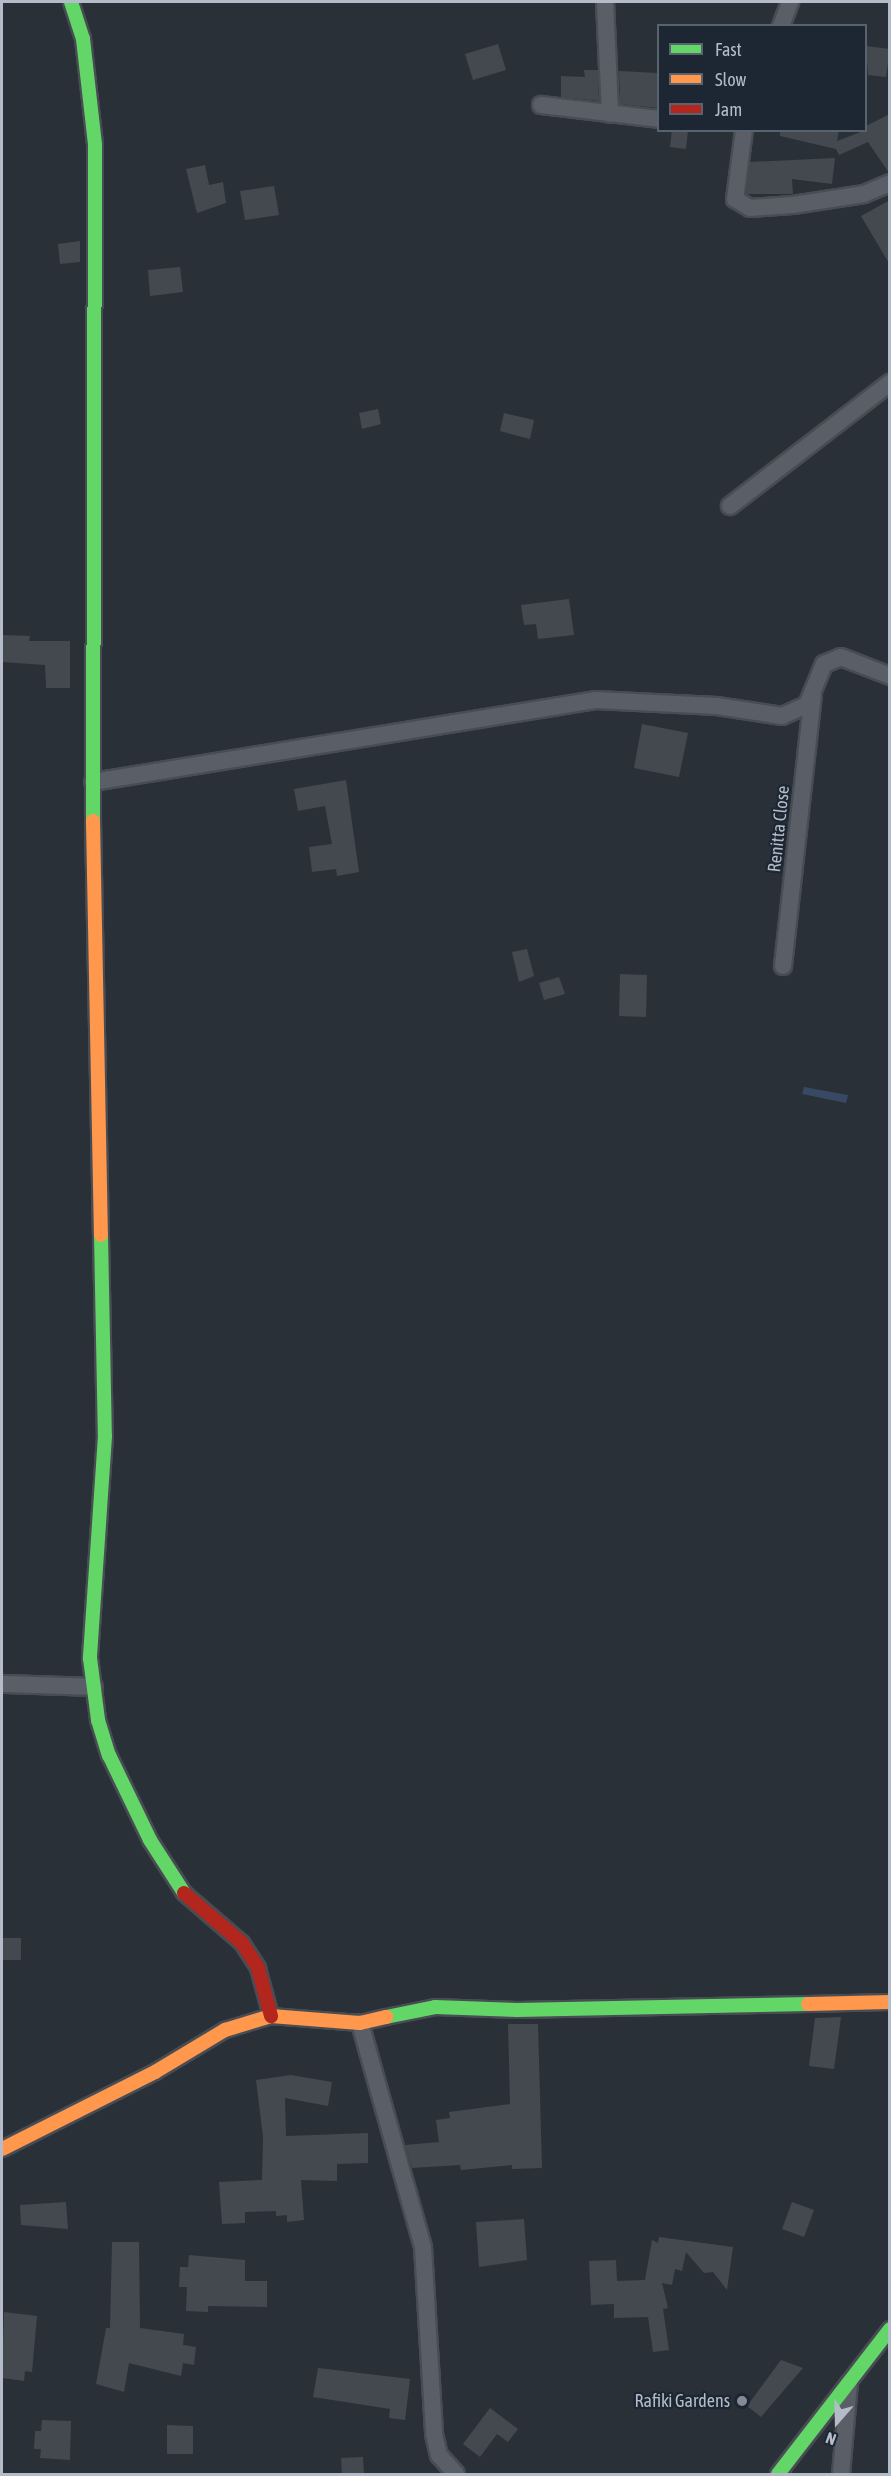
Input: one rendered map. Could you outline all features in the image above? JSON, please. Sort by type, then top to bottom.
[{"type":"street","points":[[71,2],[83,39],[95,145],[93,782],[105,1436],[90,1658],[108,1755],[150,1840],[181,1890],[242,1943],[258,1968],[271,2016]]},
{"type":"street","points":[[605,2],[610,114]]},
{"type":"street","points":[[782,24],[789,2]]},
{"type":"street","points":[[541,105],[657,119]]},
{"type":"street","points":[[744,132],[735,199],[750,208],[793,206],[864,194],[890,183]]},
{"type":"street","points":[[730,506],[890,383]]},
{"type":"street","name":"Renitta Close","points":[[783,966],[813,696],[824,664],[831,659],[852,658],[890,676]]},
{"type":"street","points":[[93,782],[596,700],[717,706],[782,716],[796,712],[813,696]]},
{"type":"street","points":[[2,1684],[94,1687]]},
{"type":"street","points":[[2,2149],[155,2072],[225,2031],[271,2016],[360,2023],[435,2007],[517,2010],[890,2002]]},
{"type":"street","points":[[360,2023],[423,2247],[434,2434],[439,2455],[456,2475]]},
{"type":"street","points":[[778,2475],[890,2329]]},
{"type":"street","points":[[841,2475],[849,2383]]},
{"type":"water","points":[[804,1087],[848,1095],[846,1103],[802,1094]]},
{"type":"building","points":[[498,44],[506,70],[473,80],[465,54]]},
{"type":"building","points":[[867,46],[890,49],[886,77],[868,75]]},
{"type":"building","points":[[584,70],[598,70],[599,101],[561,97],[561,76],[585,77]]},
{"type":"building","points":[[619,71],[657,73],[657,108],[620,104]]},
{"type":"building","points":[[890,114],[889,173],[868,142],[839,155],[836,149],[780,136],[780,132],[839,132],[837,141],[861,132],[867,132],[867,126]]},
{"type":"building","points":[[672,132],[688,132],[686,149],[670,147]]},
{"type":"building","points":[[835,158],[832,184],[792,179],[793,194],[746,194],[750,162]]},
{"type":"building","points":[[205,165],[209,185],[223,182],[226,203],[197,213],[186,169]]},
{"type":"building","points":[[274,186],[279,215],[245,220],[240,191]]},
{"type":"building","points":[[890,200],[890,265],[861,216]]},
{"type":"building","points":[[80,241],[80,262],[60,264],[58,244]]},
{"type":"building","points":[[180,267],[183,292],[150,296],[148,270]]},
{"type":"building","points":[[378,409],[381,424],[362,429],[359,413]]},
{"type":"building","points":[[504,413],[534,420],[530,439],[500,431]]},
{"type":"building","points":[[569,599],[574,635],[538,639],[536,624],[524,625],[521,605]]},
{"type":"building","points":[[2,635],[30,636],[29,641],[70,641],[70,688],[46,688],[45,665],[2,662]]},
{"type":"building","points":[[642,724],[688,733],[679,777],[634,768]]},
{"type":"building","points":[[346,780],[359,872],[337,876],[336,869],[312,872],[309,847],[332,844],[325,806],[298,811],[294,789]]},
{"type":"building","points":[[527,949],[534,976],[519,982],[512,952]]},
{"type":"building","points":[[620,974],[647,975],[646,1017],[619,1016]]},
{"type":"building","points":[[559,977],[565,994],[544,1000],[539,983]]},
{"type":"building","points":[[2,1938],[21,1938],[21,1960],[2,1960]]},
{"type":"building","points":[[841,2017],[834,2069],[809,2066],[815,2018]]},
{"type":"building","points":[[508,2024],[538,2024],[542,2168],[512,2169],[512,2165],[461,2170],[460,2165],[412,2168],[405,2145],[439,2142],[436,2120],[450,2118],[449,2112],[510,2104]]},
{"type":"building","points":[[291,2075],[332,2082],[328,2106],[285,2098],[286,2136],[368,2133],[368,2163],[337,2164],[337,2181],[301,2180],[304,2220],[287,2222],[287,2215],[276,2216],[276,2211],[245,2212],[245,2223],[222,2224],[219,2182],[262,2180],[263,2137],[256,2080]]},
{"type":"building","points":[[66,2202],[68,2229],[21,2225],[20,2205]]},
{"type":"building","points":[[792,2202],[814,2210],[804,2237],[782,2229]]},
{"type":"building","points":[[524,2219],[527,2260],[479,2267],[476,2222]]},
{"type":"building","points":[[659,2237],[733,2247],[727,2290],[713,2272],[704,2273],[686,2252],[682,2271],[675,2269],[672,2285],[662,2283],[668,2308],[663,2309],[669,2350],[653,2352],[648,2317],[614,2318],[614,2304],[591,2305],[589,2261],[616,2260],[617,2281],[645,2280],[652,2240],[658,2243]]},
{"type":"building","points":[[112,2242],[139,2242],[140,2328],[184,2334],[183,2345],[196,2347],[194,2365],[183,2363],[181,2376],[129,2363],[124,2392],[96,2384],[106,2328],[110,2328]]},
{"type":"building","points":[[189,2255],[245,2260],[245,2281],[267,2281],[267,2307],[208,2306],[208,2312],[186,2311],[187,2287],[179,2287],[180,2267],[188,2267]]},
{"type":"building","points":[[4,2312],[37,2316],[32,2372],[25,2371],[24,2381],[2,2378]]},
{"type":"building","points":[[781,2360],[803,2368],[761,2417],[747,2406]]},
{"type":"building","points":[[318,2368],[410,2379],[405,2420],[389,2418],[390,2409],[313,2397]]},
{"type":"building","points":[[490,2408],[518,2429],[508,2442],[497,2434],[480,2457],[463,2444]]},
{"type":"building","points":[[42,2420],[71,2421],[70,2460],[40,2458],[41,2449],[34,2449],[35,2431],[41,2431]]},
{"type":"building","points":[[167,2425],[193,2426],[193,2454],[167,2454]]},
{"type":"building","points":[[363,2457],[364,2475],[342,2475],[341,2458]]},
{"type":"traffic: fast","points":[[71,2],[83,39],[95,145],[93,821]]},
{"type":"traffic: fast","points":[[101,1235],[105,1436],[90,1658],[98,1720],[109,1755],[150,1840],[184,1893]]},
{"type":"traffic: fast","points":[[386,2017],[435,2007],[517,2010],[808,2004]]},
{"type":"traffic: fast","points":[[778,2474],[890,2329]]},
{"type":"traffic: slow","points":[[93,821],[101,1235]]},
{"type":"traffic: slow","points":[[808,2004],[890,2002]]},
{"type":"traffic: slow","points":[[2,2149],[155,2072],[225,2030],[271,2016],[360,2023],[386,2017]]},
{"type":"traffic: jam","points":[[184,1893],[242,1943],[258,1968],[271,2016]]},
{"type":"place","name":"Rafiki Gardens","points":[[742,2401]]}]
